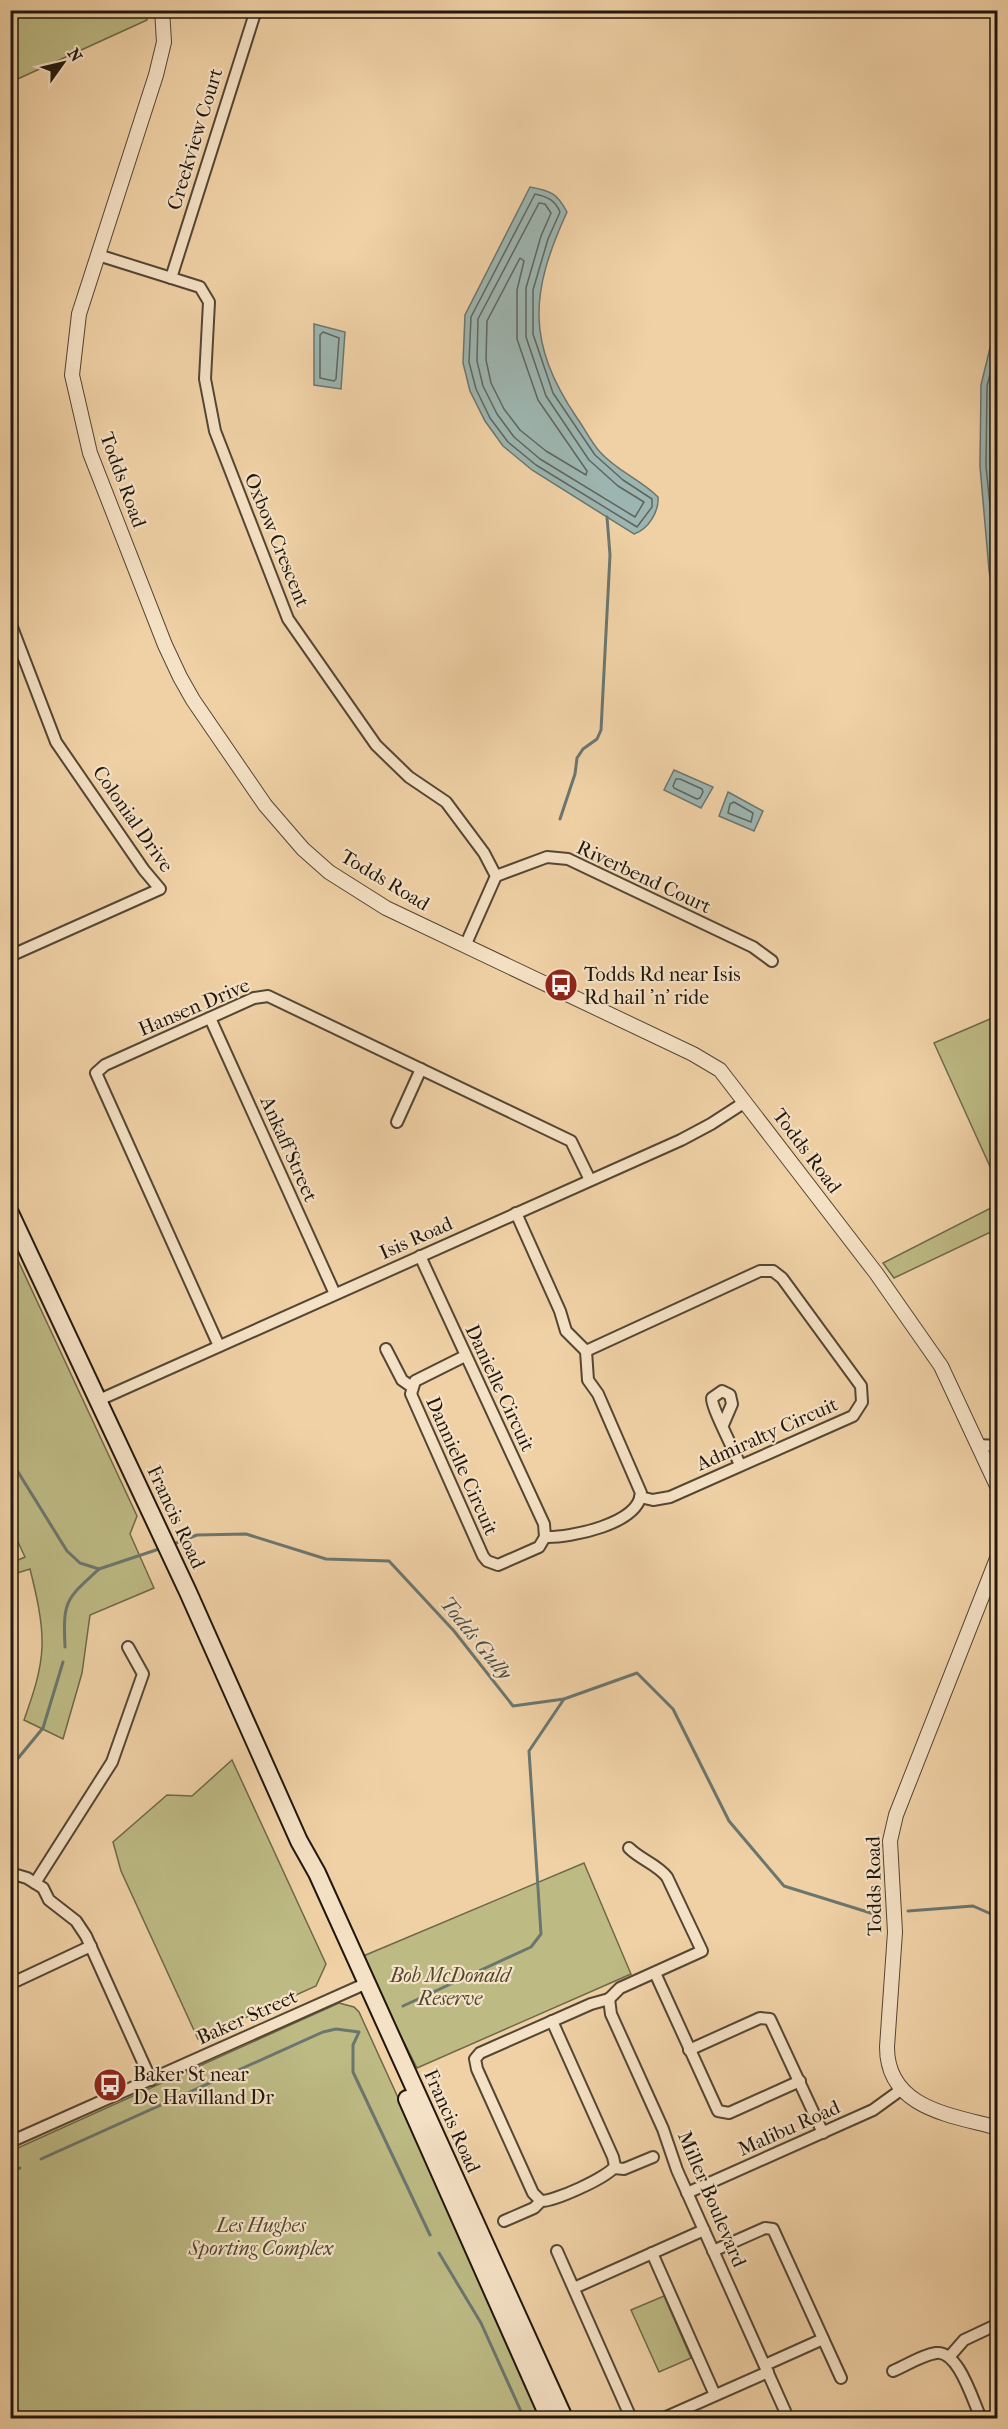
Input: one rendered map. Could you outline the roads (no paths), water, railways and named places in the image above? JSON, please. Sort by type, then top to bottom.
[{"type":"main road","name":"Francis Road","points":[[10,1213],[180,1576],[299,1841],[324,1912],[362,1985],[564,2418]]},
{"type":"main road","name":"Francis Road","points":[[362,1985],[549,2418]]},
{"type":"street","name":"Todds Road","points":[[162,10],[164,42],[156,75],[79,314],[72,375],[90,453],[165,645],[193,700],[265,805],[303,849],[357,892],[708,1062],[720,1071],[876,1273],[932,1353],[946,1375],[998,1488]]},
{"type":"street","name":"Creekview Court","points":[[171,278],[256,10]]},
{"type":"street","name":"Oxbow Crescent","points":[[98,255],[200,287],[209,302],[205,379],[215,430],[288,619],[376,745],[409,777],[446,802],[484,853],[496,876]]},
{"type":"street","name":"Colonial Drive","points":[[10,956],[160,889],[144,870],[56,742],[12,629]]},
{"type":"street","name":"Riverbend Court","points":[[496,876],[547,857],[568,859],[753,947],[772,961]]},
{"type":"street","points":[[465,946],[496,876]]},
{"type":"street","name":"Hansen Drive","points":[[219,1346],[96,1073],[105,1065],[254,998],[268,996],[571,1141],[590,1180]]},
{"type":"street","name":"Ankaff Street","points":[[210,1018],[335,1294]]},
{"type":"street","points":[[397,1122],[421,1069]]},
{"type":"street","name":"Isis Road","points":[[99,1401],[681,1140],[745,1102]]},
{"type":"street","points":[[516,1213],[560,1311],[566,1331],[586,1351],[588,1380],[598,1394],[640,1488],[640,1497],[631,1513],[598,1529],[564,1536],[545,1537]]},
{"type":"street","name":"Danielle Circuit","points":[[420,1256],[544,1524],[545,1537]]},
{"type":"street","name":"Admiralty Circuit","points":[[586,1351],[760,1271],[772,1271],[782,1278],[861,1386],[862,1402],[853,1416],[670,1497],[652,1500],[640,1497]]},
{"type":"street","name":"Dannielle Circuit","points":[[387,1349],[402,1380],[412,1387]]},
{"type":"street","name":"Dannielle Circuit","points":[[465,1356],[415,1381],[412,1387],[412,1400],[487,1561],[498,1565],[504,1564],[539,1547],[545,1537]]},
{"type":"street","points":[[723,1425],[740,1465]]},
{"type":"street","points":[[978,1445],[998,1446]]},
{"type":"street","points":[[989,1469],[998,1454]]},
{"type":"street","name":"Todds Road","points":[[998,1556],[896,1815],[891,1833],[895,1932],[886,2054],[892,2074],[902,2089],[921,2105],[931,2110],[998,2128]]},
{"type":"street","points":[[35,1883],[112,1762],[143,1674],[128,1647]]},
{"type":"street","points":[[541,2201],[533,2193],[475,2061],[480,2053],[594,2002],[609,1999],[617,1990],[702,1952],[668,1877],[629,1848]]},
{"type":"street","points":[[10,1873],[43,1888],[49,1900],[76,1921],[91,1946],[151,2079]]},
{"type":"street","points":[[10,1984],[91,1946]]},
{"type":"street","points":[[655,1973],[716,2109],[722,2113],[731,2112],[800,2081]]},
{"type":"street","name":"Baker Street","points":[[10,2142],[362,1985]]},
{"type":"street","name":"Miller Boulevard","points":[[609,1999],[611,2014],[663,2129],[687,2193],[786,2411]]},
{"type":"street","points":[[690,2050],[760,2019],[768,2018],[774,2023],[823,2133]]},
{"type":"street","points":[[504,2221],[534,2208],[541,2201],[551,2200],[595,2181],[609,2174],[614,2168],[613,2157],[552,2021]]},
{"type":"street","name":"Malibu Road","points":[[687,2193],[873,2110],[902,2089]]},
{"type":"street","points":[[614,2168],[624,2169],[653,2157]]},
{"type":"street","points":[[713,2251],[765,2228],[773,2229],[841,2378]]},
{"type":"street","points":[[574,2288],[704,2230]]},
{"type":"street","points":[[557,2251],[631,2418]]},
{"type":"street","points":[[652,2253],[716,2395]]},
{"type":"street","points":[[950,2356],[964,2340],[998,2324]]},
{"type":"street","points":[[664,2418],[716,2395],[823,2339]]},
{"type":"street","points":[[893,2371],[935,2353],[950,2356],[960,2369],[981,2418]]},
{"type":"water","points":[[530,187],[553,194],[567,212],[546,268],[540,293],[539,317],[542,341],[549,365],[560,391],[597,448],[614,465],[658,497],[657,508],[652,519],[634,534],[532,470],[503,446],[485,421],[470,391],[463,363],[465,315]]},
{"type":"water","points":[[997,319],[997,627],[989,570],[980,466],[981,385]]},
{"type":"water","points":[[314,324],[345,332],[341,389],[314,385]]},
{"type":"water","points":[[674,770],[713,787],[701,808],[664,790]]},
{"type":"water","points":[[728,792],[763,811],[754,831],[719,816]]},
{"type":"waterway","points":[[560,819],[575,774],[577,758],[583,749],[597,739],[601,730],[610,555],[607,517]]},
{"type":"waterway","name":"Todds Gully","points":[[10,1459],[67,1551],[80,1563],[99,1569],[162,1548]]},
{"type":"waterway","name":"Todds Gully","points":[[171,1545],[197,1535],[246,1534],[326,1559],[389,1561],[454,1631],[513,1706],[564,1699],[637,1673],[673,1709],[729,1821],[784,1886],[874,1914]]},
{"type":"waterway","points":[[65,1647],[68,1602],[99,1569]]},
{"type":"waterway","points":[[10,1768],[43,1728],[63,1662]]},
{"type":"waterway","points":[[403,2006],[531,1947],[541,1934],[529,1751],[564,1699]]},
{"type":"waterway","name":"Todds Gully","points":[[908,1911],[973,1906],[998,1917]]},
{"type":"waterway","points":[[41,2159],[323,2032],[336,2029],[359,2032],[353,2045],[353,2072],[430,2235]]},
{"type":"waterway","points":[[10,2173],[20,2168]]},
{"type":"waterway","points":[[439,2253],[481,2323],[524,2418]]},
{"type":"place","name":"Todds Rd near Isis Rd hail 'n' ride","points":[[561,985]]},
{"type":"place","name":"Baker St near De Havilland Dr","points":[[110,2085]]},
{"type":"park label","name":"Bob McDonald Reserve","points":[[450,1986]]},
{"type":"park label","name":"Les Hughes Sporting Complex","points":[[261,2236]]}]
